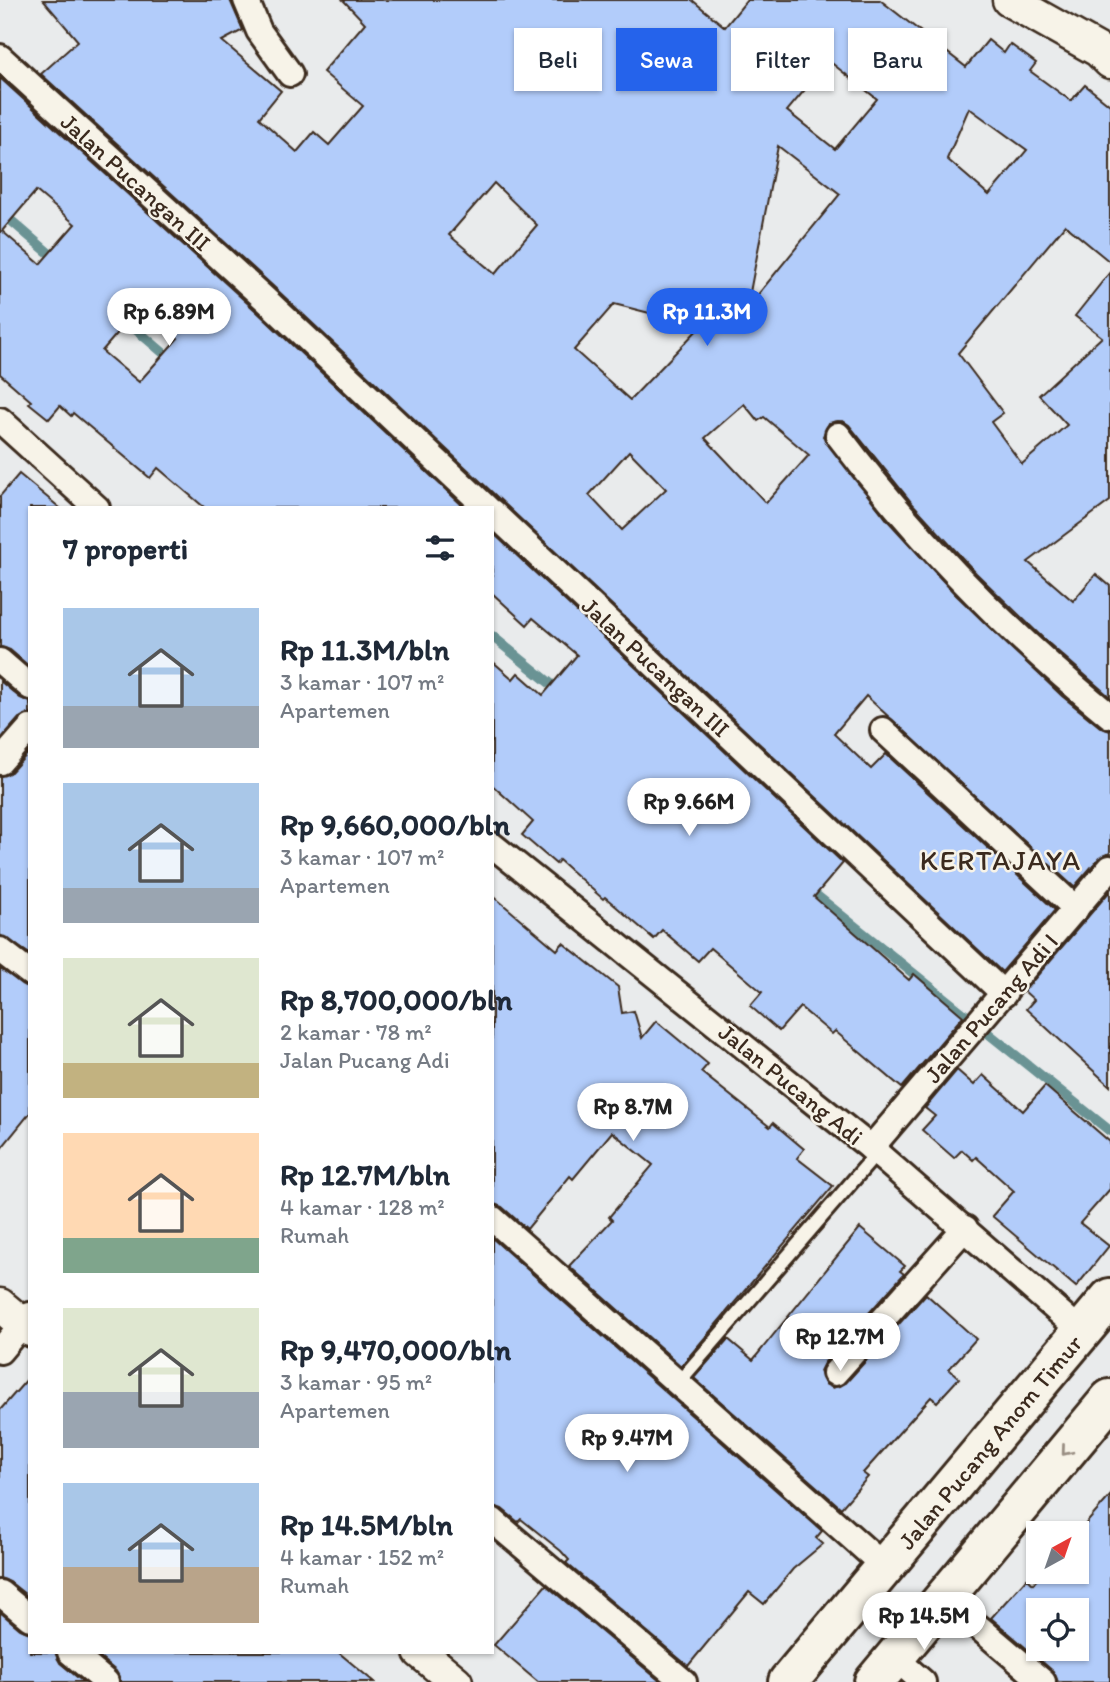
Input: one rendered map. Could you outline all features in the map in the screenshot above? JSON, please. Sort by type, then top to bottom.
[{"type":"main road","name":"Jalan Pucang Anom Timur","points":[[788,1682],[1110,1298]]},
{"type":"main road","points":[[884,1669],[1110,1400]]},
{"type":"street","points":[[246,0],[259,31],[290,74]]},
{"type":"street","points":[[1009,0],[1042,15],[1098,50],[1110,62]]},
{"type":"street","name":"Jalan Pucangan III","points":[[0,57],[265,299],[485,506]]},
{"type":"street","points":[[0,420],[95,506]]},
{"type":"street","points":[[838,435],[927,544],[995,615],[1110,716]]},
{"type":"street","name":"Jalan Pucangan III","points":[[494,514],[1004,993]]},
{"type":"street","points":[[0,661],[28,685]]},
{"type":"street","points":[[0,762],[28,730]]},
{"type":"street","points":[[883,730],[1076,909]]},
{"type":"street","name":"Jalan Pucang Adi","points":[[494,847],[874,1150],[1082,1332]]},
{"type":"street","name":"Jalan Pucang Adi I","points":[[874,1150],[1110,868]]},
{"type":"street","points":[[0,950],[28,971]]},
{"type":"street","points":[[494,1220],[885,1567]]},
{"type":"street","points":[[835,1373],[965,1228]]},
{"type":"street","points":[[0,1351],[20,1318]]},
{"type":"street","points":[[494,1522],[684,1682]]},
{"type":"street","points":[[0,1593],[28,1616]]},
{"type":"street","points":[[943,1597],[1043,1682]]},
{"type":"street","points":[[73,1654],[106,1682]]},
{"type":"street","points":[[422,1654],[446,1679]]},
{"type":"street","points":[[884,1669],[923,1682]]},
{"type":"lane","points":[[678,1383],[874,1150]]},
{"type":"building","points":[[43,0],[230,0],[243,30],[222,41],[281,91],[259,118],[297,152],[314,132],[329,145],[363,106],[323,72],[365,23],[343,0],[692,0],[725,27],[747,0],[880,0],[916,28],[848,28],[848,76],[834,65],[834,28],[731,28],[731,91],[804,91],[787,111],[835,149],[877,99],[867,91],[947,91],[947,52],[966,67],[988,40],[1004,53],[1010,44],[1036,63],[1030,71],[1071,101],[1085,85],[1110,105],[1110,262],[1065,225],[958,353],[1003,413],[991,422],[1022,464],[1067,425],[1039,395],[1102,337],[1075,316],[1110,272],[1110,501],[1028,562],[1073,601],[1096,574],[1110,586],[1110,697],[1046,641],[976,573],[911,502],[849,425],[843,421],[829,423],[823,436],[888,521],[955,594],[1062,696],[1100,727],[1110,731],[1110,853],[1099,858],[1074,887],[866,696],[834,734],[871,769],[886,754],[1055,910],[1002,972],[275,288],[41,74],[78,41]],"holes":[[[969,108],[1027,150],[989,195],[947,159]],[[778,146],[840,194],[747,308]],[[494,183],[537,225],[495,274],[449,235]],[[614,304],[701,326],[630,400],[574,350]],[[744,404],[758,421],[764,417],[809,455],[766,503],[705,438]],[[629,451],[666,489],[622,530],[589,495]]]},
{"type":"building","points":[[0,78],[255,310],[463,506],[203,506],[158,468],[150,478],[73,413],[71,416],[60,406],[49,419],[29,403],[31,401],[0,374]],"holes":[[[36,191],[75,224],[40,264],[2,231]],[[141,306],[178,338],[139,382],[102,351]]]},
{"type":"building","points":[[19,474],[58,506],[28,506],[28,665],[10,650],[0,647],[0,496]]},
{"type":"building","points":[[494,534],[843,863],[814,897],[909,980],[914,974],[963,1016],[902,1088],[835,1031],[832,1034],[800,1007],[779,1031],[750,1006],[762,992],[710,948],[698,961],[662,930],[654,939],[559,860],[556,864],[522,835],[533,822],[494,787],[494,663],[513,679],[518,673],[543,695],[577,655],[533,618],[527,625],[494,595]]},
{"type":"building","points":[[0,681],[28,701],[28,715],[19,718],[0,740]]},
{"type":"building","points":[[28,753],[28,953],[0,935],[0,776],[11,772]]},
{"type":"building","points":[[1110,891],[1110,1086],[1026,1009],[1034,1000],[1024,991]]},
{"type":"building","points":[[494,897],[557,950],[563,943],[618,987],[622,1013],[634,1011],[642,1038],[656,1021],[708,1064],[701,1072],[770,1127],[773,1123],[804,1149],[797,1158],[833,1186],[681,1366],[569,1266],[612,1220],[609,1217],[653,1165],[612,1132],[573,1179],[570,1176],[527,1229],[502,1207],[494,1205]]},
{"type":"building","points":[[0,969],[28,987],[28,1115],[0,1150]]},
{"type":"building","points":[[957,1070],[974,1085],[983,1075],[1023,1111],[1045,1086],[1110,1142],[1110,1189],[1080,1223],[1109,1246],[1076,1287],[992,1216],[1014,1191],[976,1157],[973,1160],[962,1150],[954,1158],[922,1130],[935,1116],[925,1108]]},
{"type":"building","points":[[860,1228],[905,1266],[900,1271],[904,1274],[824,1363],[820,1371],[825,1384],[833,1388],[846,1383],[926,1294],[976,1339],[949,1369],[959,1378],[937,1402],[931,1397],[863,1473],[868,1477],[841,1508],[694,1378],[728,1339],[753,1360]]},
{"type":"building","points":[[494,1240],[822,1531],[816,1538],[823,1544],[793,1569],[764,1604],[749,1592],[688,1666],[566,1563],[569,1560],[561,1551],[521,1519],[518,1522],[502,1509],[494,1507]]},
{"type":"building","points":[[28,1378],[28,1596],[10,1582],[0,1578],[0,1410]]},
{"type":"building","points":[[1110,1496],[1110,1682],[1058,1682],[1053,1671],[1041,1661],[1089,1661],[1089,1598],[1026,1598],[1026,1648],[991,1618],[1026,1579],[1026,1584],[1089,1584],[1088,1521]]},
{"type":"building","points":[[546,1585],[661,1682],[538,1682],[494,1645]]},
{"type":"building","points":[[0,1612],[28,1632],[28,1654],[56,1654],[60,1663],[83,1682],[0,1682]]},
{"type":"building","points":[[95,1654],[340,1654],[374,1682],[121,1682],[116,1671]]},
{"type":"waterway","points":[[0,211],[58,261]]},
{"type":"waterway","points":[[119,315],[174,362]]},
{"type":"waterway","points":[[494,638],[562,693]]},
{"type":"waterway","points":[[807,888],[1110,1131]]},
{"type":"district","name":"KERTAJAYA","points":[[1001,860]]}]
